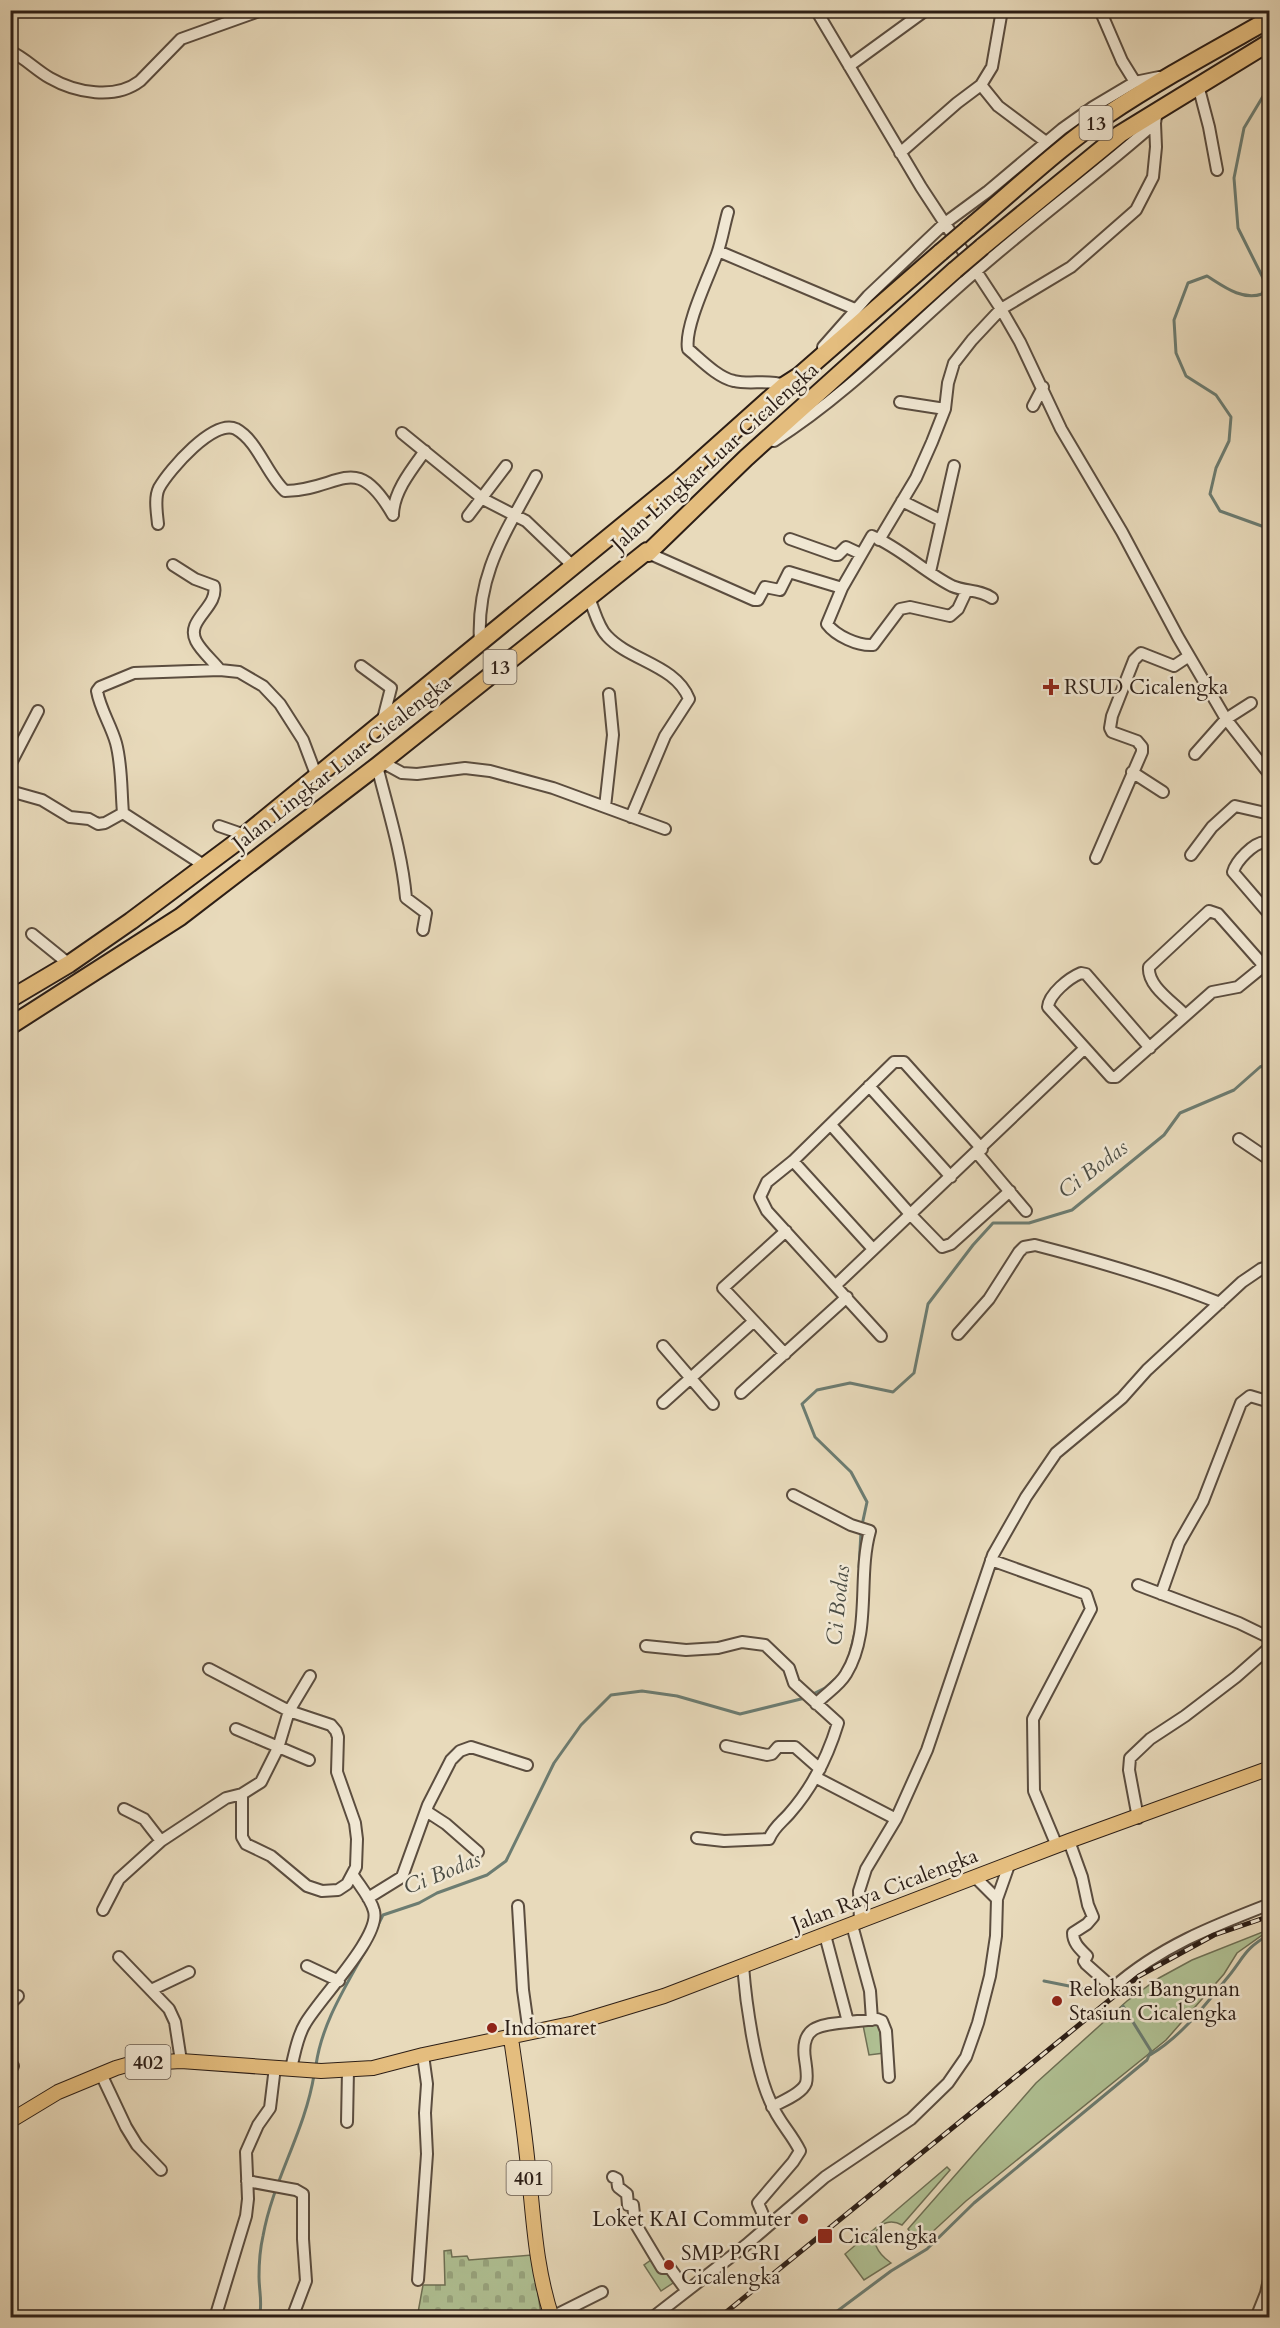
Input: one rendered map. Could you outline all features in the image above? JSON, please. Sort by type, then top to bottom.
[{"type":"highway","name":"Jalan Lingkar Luar Cicalengka","points":[[10,999],[69,964],[131,921],[245,835],[681,478],[792,380],[1082,133],[1174,73],[1269,19]]},
{"type":"highway","name":"Jalan Lingkar Luar Cicalengka","points":[[10,1026],[180,917],[379,764],[647,550],[648,553],[746,458],[955,270],[1120,134],[1156,117],[1198,86],[1269,42]]},
{"type":"main road","name":"Jalan Raya Cicalengka","points":[[511,2038],[610,2014],[1269,1768]]},
{"type":"main road","name":"402","points":[[10,2121],[57,2092],[130,2064],[181,2061],[321,2071],[348,2070],[382,2066],[423,2055],[511,2038]]},
{"type":"main road","name":"401","points":[[511,2038],[528,2164],[536,2255],[542,2286],[552,2317]]},
{"type":"street","points":[[10,51],[49,78],[68,87],[88,92],[118,91],[141,81],[181,39],[262,10]]},
{"type":"street","points":[[849,66],[926,10]]},
{"type":"street","points":[[900,153],[981,85],[992,67],[1002,10]]},
{"type":"street","points":[[1100,10],[1122,61],[1135,82]]},
{"type":"street","points":[[820,12],[900,153],[1001,309],[1061,429],[1122,532],[1226,719],[1269,775]]},
{"type":"street","points":[[728,212],[718,251],[694,315],[687,343],[688,349],[732,381],[792,380],[855,309],[945,223],[1093,107],[1135,82],[1174,73]]},
{"type":"street","points":[[981,85],[998,106],[1046,142]]},
{"type":"street","points":[[1198,86],[1217,170]]},
{"type":"street","points":[[746,458],[802,423],[861,377],[975,272],[1112,162],[1156,117]]},
{"type":"street","points":[[879,540],[916,478],[945,409],[948,383],[954,363],[1001,309],[1071,267],[1136,210],[1154,177],[1156,117]]},
{"type":"street","points":[[718,251],[855,309]]},
{"type":"street","points":[[1034,406],[1042,387]]},
{"type":"street","points":[[900,402],[945,409]]},
{"type":"street","points":[[158,524],[156,501],[159,489],[188,451],[220,428],[233,428],[238,431],[257,451],[285,491],[357,477],[372,485],[381,494],[393,515],[394,500],[425,451]]},
{"type":"street","points":[[402,433],[483,499],[526,521],[574,567]]},
{"type":"street","points":[[468,516],[506,466]]},
{"type":"street","points":[[930,572],[954,466]]},
{"type":"street","points":[[480,643],[478,618],[483,590],[498,545],[536,476]]},
{"type":"street","points":[[902,501],[940,520]]},
{"type":"street","points":[[966,591],[958,609],[951,616],[922,608],[900,609],[873,645],[866,646],[852,641],[831,629],[827,624],[842,588],[872,536],[950,585],[966,591],[984,592],[992,598]]},
{"type":"street","points":[[790,539],[835,555],[846,547],[861,555]]},
{"type":"street","points":[[648,553],[757,600],[765,587],[780,590],[789,572],[842,588]]},
{"type":"street","points":[[173,565],[195,579],[214,586],[212,602],[195,624],[194,635],[196,641],[220,670]]},
{"type":"street","points":[[589,598],[607,637],[662,670],[682,686],[689,699],[665,736],[631,817]]},
{"type":"street","points":[[1096,858],[1142,752],[1142,747],[1137,741],[1112,732],[1110,725],[1136,656],[1141,653],[1174,666],[1189,656]]},
{"type":"street","points":[[361,666],[391,688],[382,723]]},
{"type":"street","points":[[123,813],[117,751],[97,693],[98,688],[134,674],[220,670],[239,672],[250,677],[280,704],[303,740],[316,777]]},
{"type":"street","points":[[605,807],[613,735],[609,694]]},
{"type":"street","points":[[1195,754],[1226,719],[1251,703]]},
{"type":"street","points":[[10,765],[38,711]]},
{"type":"street","points":[[379,764],[402,773],[417,774],[465,768],[490,771],[525,782],[537,782],[665,829]]},
{"type":"street","points":[[379,764],[403,872],[406,898],[426,913],[423,930]]},
{"type":"street","points":[[1132,772],[1163,792]]},
{"type":"street","points":[[10,791],[42,800],[70,817],[89,819],[98,824],[105,823],[123,813]]},
{"type":"street","points":[[1191,855],[1212,827],[1234,806],[1269,814]]},
{"type":"street","points":[[123,813],[205,866]]},
{"type":"street","points":[[219,826],[245,835]]},
{"type":"street","points":[[1269,845],[1265,842],[1258,843],[1237,863],[1233,872],[1269,915]]},
{"type":"street","points":[[1150,1048],[1086,974],[1081,973],[1052,996],[1048,1002],[1048,1007],[1106,1073],[1114,1078],[1150,1048],[1212,992],[1238,987],[1267,963],[1218,914],[1211,911],[1205,913],[1149,967],[1152,982],[1185,1015]]},
{"type":"street","points":[[32,933],[69,964]]},
{"type":"street","points":[[836,1285],[1085,1048]]},
{"type":"street","points":[[881,1336],[767,1211],[760,1197],[767,1182],[793,1161],[894,1062],[904,1062],[1026,1210]]},
{"type":"street","points":[[869,1086],[951,1177]]},
{"type":"street","points":[[831,1125],[937,1243],[946,1247],[1010,1191]]},
{"type":"street","points":[[1239,1139],[1269,1160]]},
{"type":"street","points":[[793,1161],[873,1249]]},
{"type":"street","points":[[785,1354],[723,1288],[786,1231]]},
{"type":"street","points":[[958,1334],[989,1299],[1019,1252],[1029,1245],[1097,1261],[1220,1303]]},
{"type":"street","points":[[872,2020],[870,1991],[856,1923],[859,1891],[866,1869],[896,1819],[927,1750],[991,1560],[1026,1497],[1056,1453],[1122,1398],[1147,1370],[1242,1282],[1269,1266]]},
{"type":"street","points":[[741,1393],[847,1298]]},
{"type":"street","points":[[663,1403],[754,1321]]},
{"type":"street","points":[[663,1346],[713,1404]]},
{"type":"street","points":[[1161,1594],[1179,1543],[1203,1501],[1241,1403],[1250,1396],[1269,1402]]},
{"type":"street","points":[[793,1495],[870,1531],[865,1559],[862,1620],[855,1649],[843,1678],[815,1703]]},
{"type":"street","points":[[991,1560],[1086,1594],[1091,1609],[1033,1719],[1034,1791],[1082,1877],[1092,1917],[1087,1924],[1074,1933],[1073,1937],[1087,1956],[1084,1960],[1086,1964],[1113,1988],[1142,1963],[1191,1936],[1269,1904]]},
{"type":"street","points":[[1138,1585],[1239,1623],[1269,1638]]},
{"type":"street","points":[[646,1646],[693,1650],[718,1648],[742,1642],[765,1645],[789,1668],[794,1683],[838,1723],[830,1752],[789,1815],[774,1828],[769,1839],[724,1841],[697,1838]]},
{"type":"street","points":[[1138,1818],[1129,1770],[1130,1758],[1150,1739],[1185,1716],[1257,1660],[1269,1647]]},
{"type":"street","points":[[209,1669],[289,1711],[331,1725],[336,1731],[338,1737],[337,1772],[355,1823],[357,1839],[358,1856],[353,1875],[347,1884],[331,1892],[313,1889],[272,1856],[246,1844],[242,1837],[242,1794]]},
{"type":"street","points":[[103,1910],[119,1879],[161,1841],[226,1798],[242,1794],[261,1782],[278,1748],[289,1711],[310,1676]]},
{"type":"street","points":[[236,1729],[309,1760]]},
{"type":"street","points":[[726,1746],[767,1755],[772,1754],[778,1747],[795,1747],[817,1773],[896,1819]]},
{"type":"street","points":[[368,1898],[402,1877],[426,1811],[451,1760],[464,1749],[471,1747],[527,1765]]},
{"type":"street","points":[[124,1809],[144,1819],[161,1841]]},
{"type":"street","points":[[426,1811],[446,1824],[478,1852]]},
{"type":"street","points":[[652,2318],[768,2226],[825,2177],[911,2120],[948,2083],[966,2056],[986,1992],[996,1936],[997,1899],[1009,1865]]},
{"type":"street","points":[[295,2068],[301,2031],[312,2013],[339,1981],[359,1950],[374,1919],[374,1909],[353,1875]]},
{"type":"street","points":[[976,1878],[997,1899]]},
{"type":"street","points":[[518,1906],[523,1990],[529,2033]]},
{"type":"street","points":[[825,1935],[848,2022]]},
{"type":"street","points":[[119,1957],[170,2009],[181,2061]]},
{"type":"street","points":[[307,1966],[339,1981]]},
{"type":"street","points":[[743,1966],[754,2041],[772,2107],[800,2151],[758,2203],[768,2226]]},
{"type":"street","points":[[151,1990],[189,1972]]},
{"type":"street","points":[[772,2107],[800,2091],[806,2084],[807,2068],[803,2045],[814,2029],[824,2024],[882,2021],[886,2031],[889,2078]]},
{"type":"street","points":[[418,2280],[427,2154],[425,2113],[427,2084],[423,2055]]},
{"type":"street","points":[[215,2318],[246,2216],[253,2182],[246,2152],[258,2125],[270,2108],[275,2067]]},
{"type":"street","points":[[347,2122],[348,2070]]},
{"type":"street","points":[[101,2074],[137,2145],[161,2170]]},
{"type":"street","points":[[613,2177],[617,2179],[618,2187],[627,2194],[628,2205],[633,2205],[635,2223],[662,2268],[669,2267],[686,2290]]},
{"type":"street","points":[[253,2182],[296,2190],[303,2194],[306,2281],[292,2318]]},
{"type":"street","points":[[1256,2318],[1266,2293],[1269,2275]]},
{"type":"street","points":[[552,2317],[602,2292]]},
{"type":"green space","points":[[1265,1931],[1237,1953],[1224,1974],[1166,2040],[966,2201],[917,2246],[908,2229],[1036,2083],[1127,2001],[1159,1978],[1192,1960]]},
{"type":"green space","points":[[878,2022],[884,2053],[869,2055],[863,2025]]},
{"type":"green space","points":[[947,2167],[950,2170],[902,2225],[894,2222],[886,2223],[876,2231],[876,2246],[881,2255],[891,2263],[864,2280],[845,2254]]},
{"type":"green space","points":[[451,2250],[452,2257],[467,2256],[469,2260],[532,2255],[541,2314],[530,2318],[417,2318],[423,2285],[445,2285],[444,2251]]},
{"type":"green space","points":[[658,2255],[676,2281],[661,2291],[644,2265]]},
{"type":"waterway","name":"Ci Bodas","points":[[1270,92],[1265,93],[1244,128],[1234,178],[1238,228],[1266,284],[1262,294],[1255,296],[1240,294],[1207,276],[1188,283],[1174,320],[1176,353],[1186,376],[1216,395],[1231,417],[1229,441],[1216,468],[1210,494],[1220,511],[1270,529]]},
{"type":"waterway","name":"Ci Bodas","points":[[862,1525],[867,1502],[851,1472],[815,1437],[802,1404],[817,1390],[850,1383],[893,1392],[914,1373],[928,1304],[973,1245],[993,1223],[1029,1223],[1072,1210],[1164,1135],[1180,1113],[1234,1090],[1260,1067],[1270,1063]]},
{"type":"waterway","name":"Ci Bodas","points":[[859,1567],[861,1532]]},
{"type":"waterway","name":"Ci Bodas","points":[[850,1653],[856,1628]]},
{"type":"waterway","name":"Ci Bodas","points":[[811,1695],[825,1688],[835,1679]]},
{"type":"waterway","name":"Ci Bodas","points":[[376,1929],[383,1915],[487,1875],[506,1861],[554,1763],[581,1725],[611,1695],[642,1691],[677,1696],[740,1714],[805,1698]]},
{"type":"waterway","points":[[1150,2055],[1183,2029],[1246,1953],[1270,1934]]},
{"type":"waterway","name":"Ci Bodas","points":[[316,2065],[329,2020],[365,1951]]},
{"type":"waterway","points":[[1044,1981],[1109,1992]]},
{"type":"waterway","points":[[828,2318],[891,2271],[927,2249],[974,2203],[1147,2060],[1151,2051],[1123,2006]]},
{"type":"waterway","name":"Ci Bodas","points":[[259,2318],[261,2303],[259,2267],[263,2236],[274,2195],[304,2116],[314,2075]]},
{"type":"railway","points":[[719,2318],[1139,1976],[1214,1935],[1270,1916]]},
{"type":"place","name":"RSUD Cicalengka","points":[[1051,687]]},
{"type":"place","name":"Relokasi Bangunan Stasiun Cicalengka","points":[[1057,2001]]},
{"type":"place","name":"Indomaret","points":[[492,2028]]},
{"type":"place","name":"Loket KAI Commuter","points":[[803,2219]]},
{"type":"place","name":"Cicalengka","points":[[825,2236]]},
{"type":"place","name":"SMP PGRI Cicalengka","points":[[669,2265]]}]
